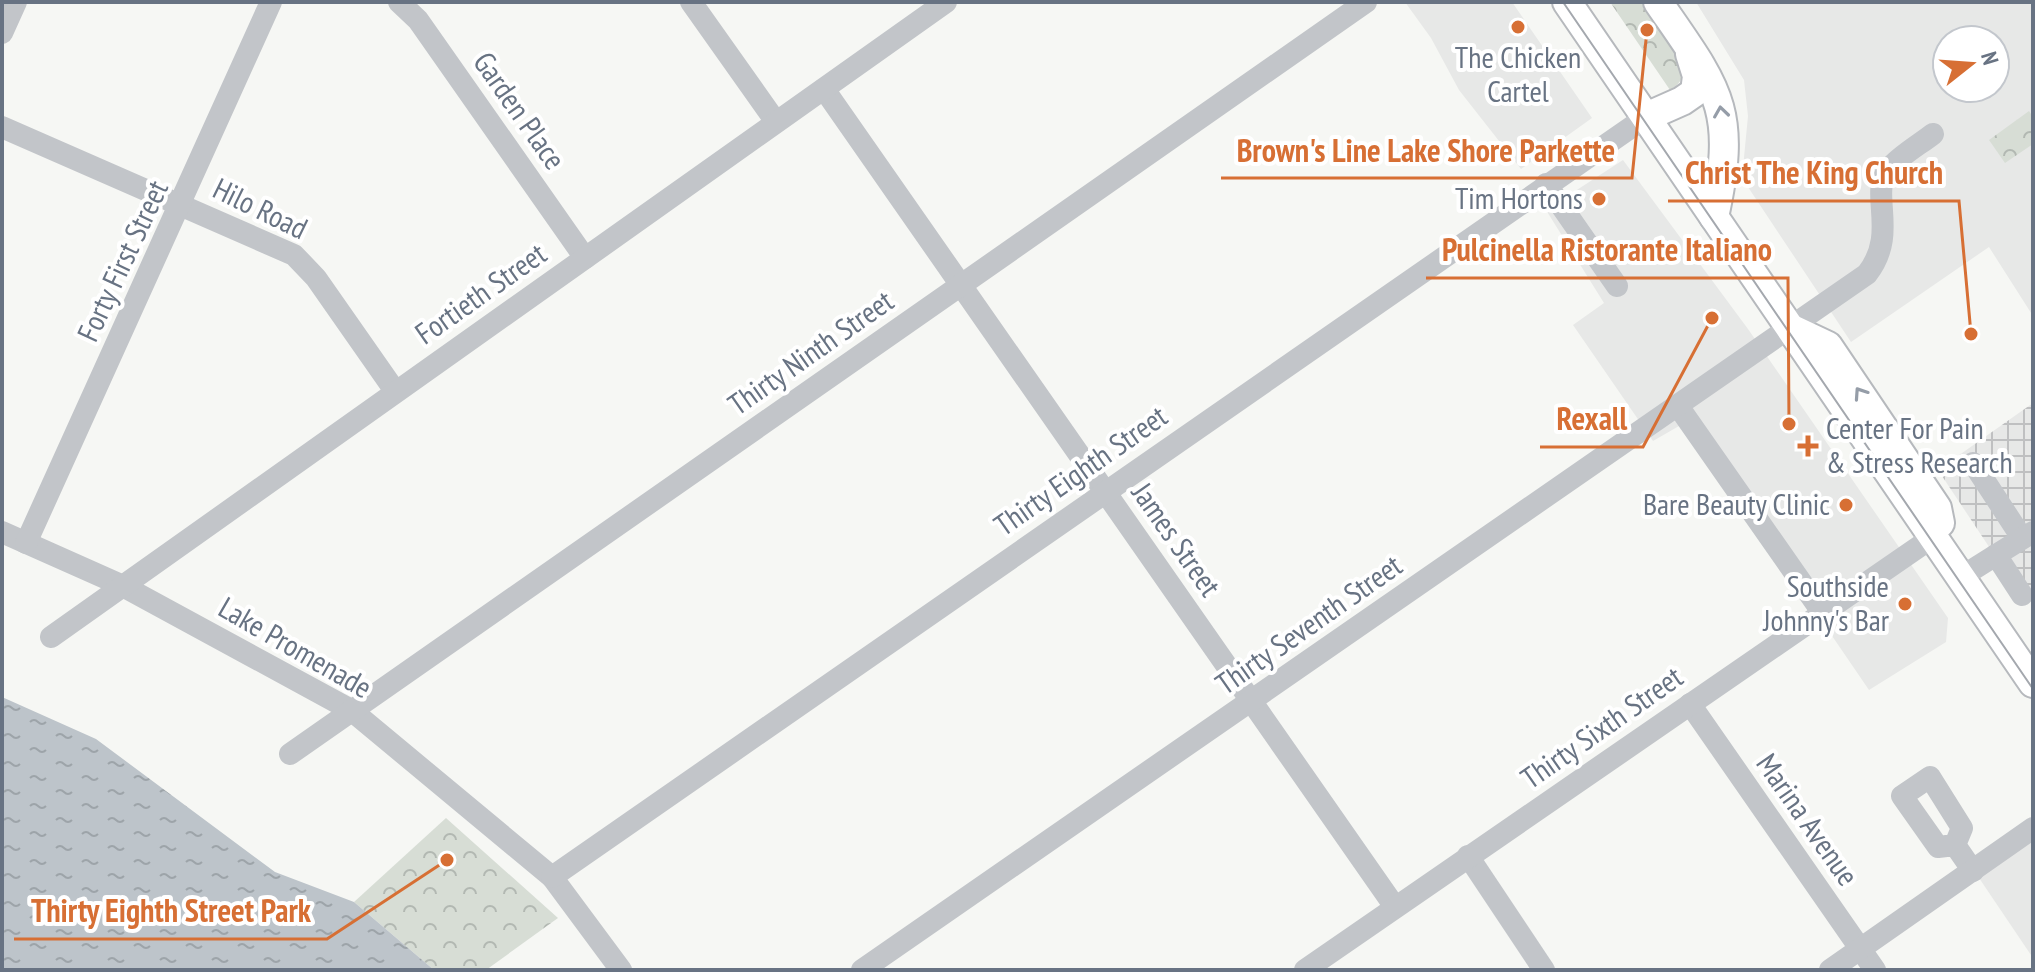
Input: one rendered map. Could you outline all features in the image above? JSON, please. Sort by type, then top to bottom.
[{"type":"main road","points":[[1567,2],[1790,328]]},
{"type":"main road","points":[[1658,2],[1711,80],[1722,112],[1725,160],[1714,217]]},
{"type":"main road","points":[[1646,117],[1682,101],[1697,87],[1685,41]]},
{"type":"main road","points":[[1667,148],[1680,199],[1761,318],[1828,346],[1937,508],[1947,557],[2033,683]]},
{"type":"street","points":[[2,33],[16,2]]},
{"type":"street","name":"Forty First Street","points":[[26,543],[271,2]]},
{"type":"street","name":"Garden Place","points":[[399,2],[418,20],[585,258]]},
{"type":"street","points":[[691,2],[776,122]]},
{"type":"street","name":"Fortieth Street","points":[[51,637],[946,2]]},
{"type":"street","name":"Thirty Ninth Street","points":[[290,754],[1366,2]]},
{"type":"street","name":"James Street","points":[[824,89],[1395,907]]},
{"type":"street","name":"Thirty Eighth Street","points":[[552,877],[1646,117]]},
{"type":"street","name":"Hilo Road","points":[[2,127],[294,255],[316,278],[395,391]]},
{"type":"street","name":"Thirty Seventh Street","points":[[862,970],[1867,274],[1878,259],[1885,219],[1883,179],[1888,169],[1933,134]]},
{"type":"street","points":[[1546,184],[1617,286]]},
{"type":"street","points":[[1678,406],[1822,612]]},
{"type":"street","points":[[1973,463],[2028,535]]},
{"type":"street","name":"Lake Promenade","points":[[2,532],[121,585],[351,710],[552,877],[621,970]]},
{"type":"street","name":"Thirty Sixth Street","points":[[1305,970],[1822,612],[1947,557],[1996,555],[2028,535]]},
{"type":"street","points":[[1990,619],[2028,591],[1996,555]]},
{"type":"street","name":"Marina Avenue","points":[[1690,704],[1875,970]]},
{"type":"street","points":[[1830,970],[2033,828]]},
{"type":"street","points":[[1955,845],[1973,871]]},
{"type":"street","points":[[1468,856],[1544,970]]},
{"type":"shaded area","points":[[1405,2],[1512,2],[1592,118],[1521,169],[1459,90],[1431,38]]},
{"type":"shaded area","points":[[1696,2],[2033,2],[2033,316],[1989,247],[1851,342],[1742,178],[1748,116],[1744,80]]},
{"type":"shaded area","points":[[1623,160],[1748,329],[1948,618],[1946,642],[1869,690],[1686,422],[1653,441],[1573,325],[1604,303],[1546,210]]},
{"type":"shaded area","points":[[2033,403],[2033,596],[2025,601],[1938,470]]},
{"type":"shaded area","points":[[2033,828],[2033,958],[1973,869]]},
{"type":"green space","points":[[1610,2],[1644,2],[1668,34],[1682,59],[1683,71],[1680,82],[1670,90]]},
{"type":"green space","points":[[2029,111],[2033,117],[2033,144],[2005,163],[1989,140]]},
{"type":"green space","points":[[446,818],[558,918],[486,970],[434,970],[354,902]]},
{"type":"water","points":[[2,697],[96,739],[275,872],[354,902],[434,970],[2,970]]},
{"type":"tram line","points":[[1563,2],[2033,689]]},
{"type":"place","name":"The Chicken Cartel","points":[[1518,27]]},
{"type":"place","name":"Brown's Line Lake Shore Parkette","points":[[1647,30]]},
{"type":"place","name":"Tim Hortons","points":[[1599,199]]},
{"type":"place","name":"Rexall","points":[[1712,318]]},
{"type":"place","name":"Christ The King Church","points":[[1971,334]]},
{"type":"place","name":"Pulcinella Ristorante Italiano","points":[[1789,424]]},
{"type":"place","name":"Center For Pain & Stress Research","points":[[1808,446]]},
{"type":"place","name":"Bare Beauty Clinic","points":[[1846,505]]},
{"type":"place","name":"Southside Johnny's Bar","points":[[1905,604]]},
{"type":"place","name":"Thirty Eighth Street Park","points":[[447,860]]}]
